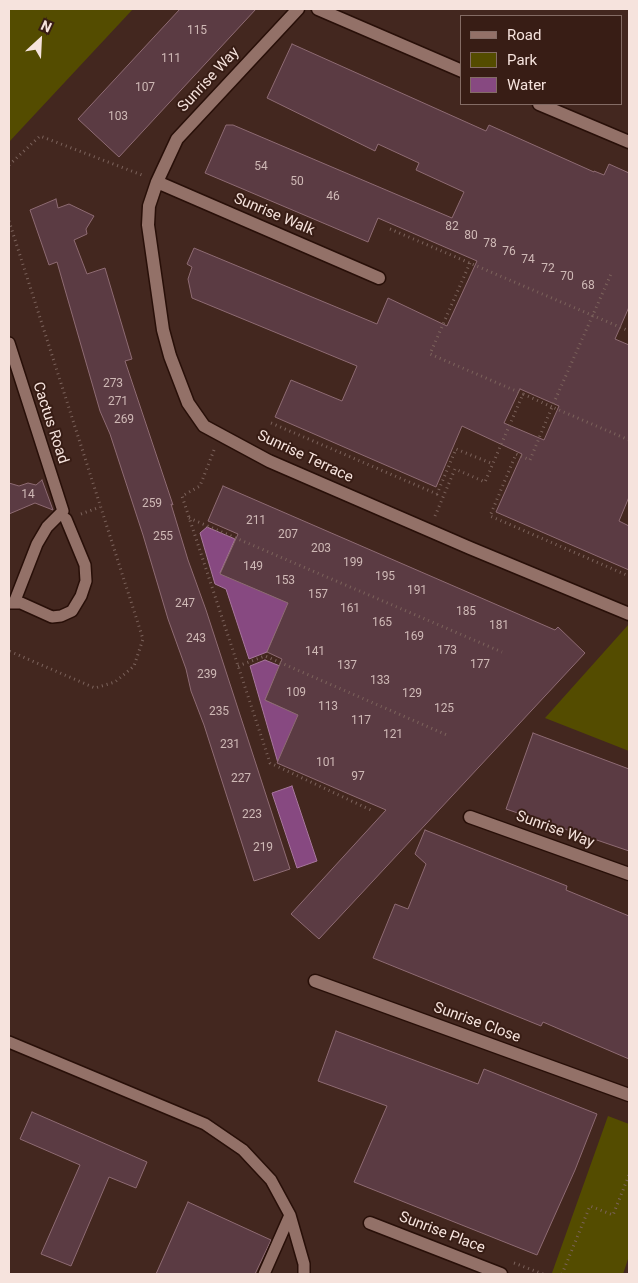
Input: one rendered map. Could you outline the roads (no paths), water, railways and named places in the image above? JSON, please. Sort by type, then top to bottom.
[{"type":"street","name":"Sunrise Way","points":[[157,182],[177,139],[298,9]]},
{"type":"street","points":[[318,9],[460,70]]},
{"type":"street","points":[[541,105],[629,142]]},
{"type":"street","name":"Sunrise Walk","points":[[157,182],[379,278]]},
{"type":"street","name":"Sunrise Terrace","points":[[157,182],[149,206],[148,225],[163,330],[170,356],[188,404],[204,426],[277,465],[629,614]]},
{"type":"street","name":"Sunrise Way","points":[[470,816],[629,874]]},
{"type":"street","name":"Sunrise Close","points":[[314,981],[629,1096]]},
{"type":"street","name":"Sunrise Place","points":[[370,1223],[501,1274]]},
{"type":"lane","name":"Cactus Road","points":[[9,343],[65,515],[85,565],[86,581],[81,596],[72,611],[61,616],[52,617],[28,605],[11,603]]},
{"type":"lane","points":[[11,603],[37,544],[47,527],[65,515]]},
{"type":"lane","points":[[9,1042],[205,1124],[243,1150],[271,1180],[290,1215],[304,1264],[304,1274]]},
{"type":"lane","points":[[264,1274],[290,1215]]},
{"type":"water","points":[[207,527],[235,539],[220,573],[466,680],[282,618],[267,652],[249,659],[226,589],[215,584],[200,533]]},
{"type":"water","points":[[265,660],[280,666],[265,700],[396,757],[278,763],[250,666]]},
{"type":"water","points":[[292,786],[317,861],[297,868],[272,793]]}]
